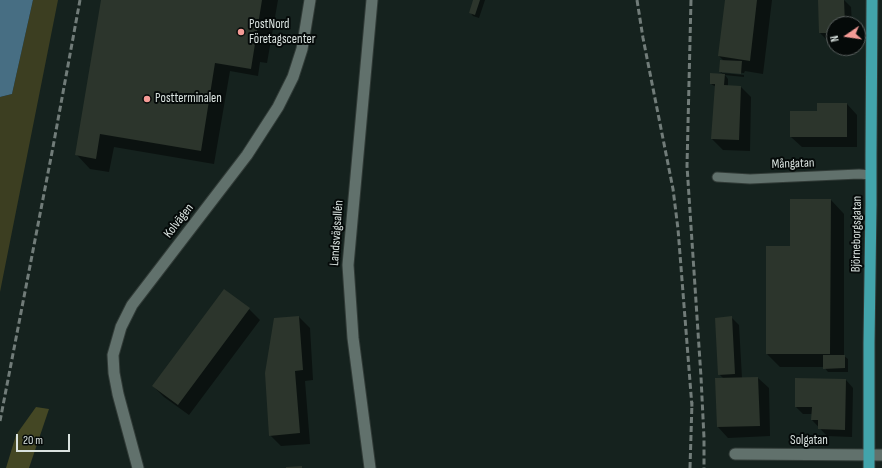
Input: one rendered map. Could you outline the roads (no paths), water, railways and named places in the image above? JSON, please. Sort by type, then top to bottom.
[{"type":"highway","name":"Björneborgsgatan","points":[[869,468],[872,0]]},
{"type":"street","name":"Kolvägen","points":[[138,468],[118,394],[114,372],[113,355],[121,327],[132,305],[247,155],[278,107],[294,77],[302,49],[310,0]]},
{"type":"street","name":"Landsvägsallén","points":[[370,468],[353,338],[348,265],[372,0]]},
{"type":"street","name":"Solgatan","points":[[735,454],[882,455]]},
{"type":"lane","name":"Mångatan","points":[[717,177],[750,179],[859,174],[871,176]]},
{"type":"water","points":[[0,0],[33,0],[12,94],[0,97]]},
{"type":"railway","points":[[0,421],[80,0]]},
{"type":"railway","points":[[637,0],[643,38],[673,189],[678,229],[692,407]]},
{"type":"railway","points":[[691,0],[687,166],[701,377],[704,468]]},
{"type":"railway","points":[[690,468],[692,402]]},
{"type":"place","name":"PostNord Företagscenter","points":[[241,32]]},
{"type":"place","name":"Postterminalen","points":[[147,99]]}]
